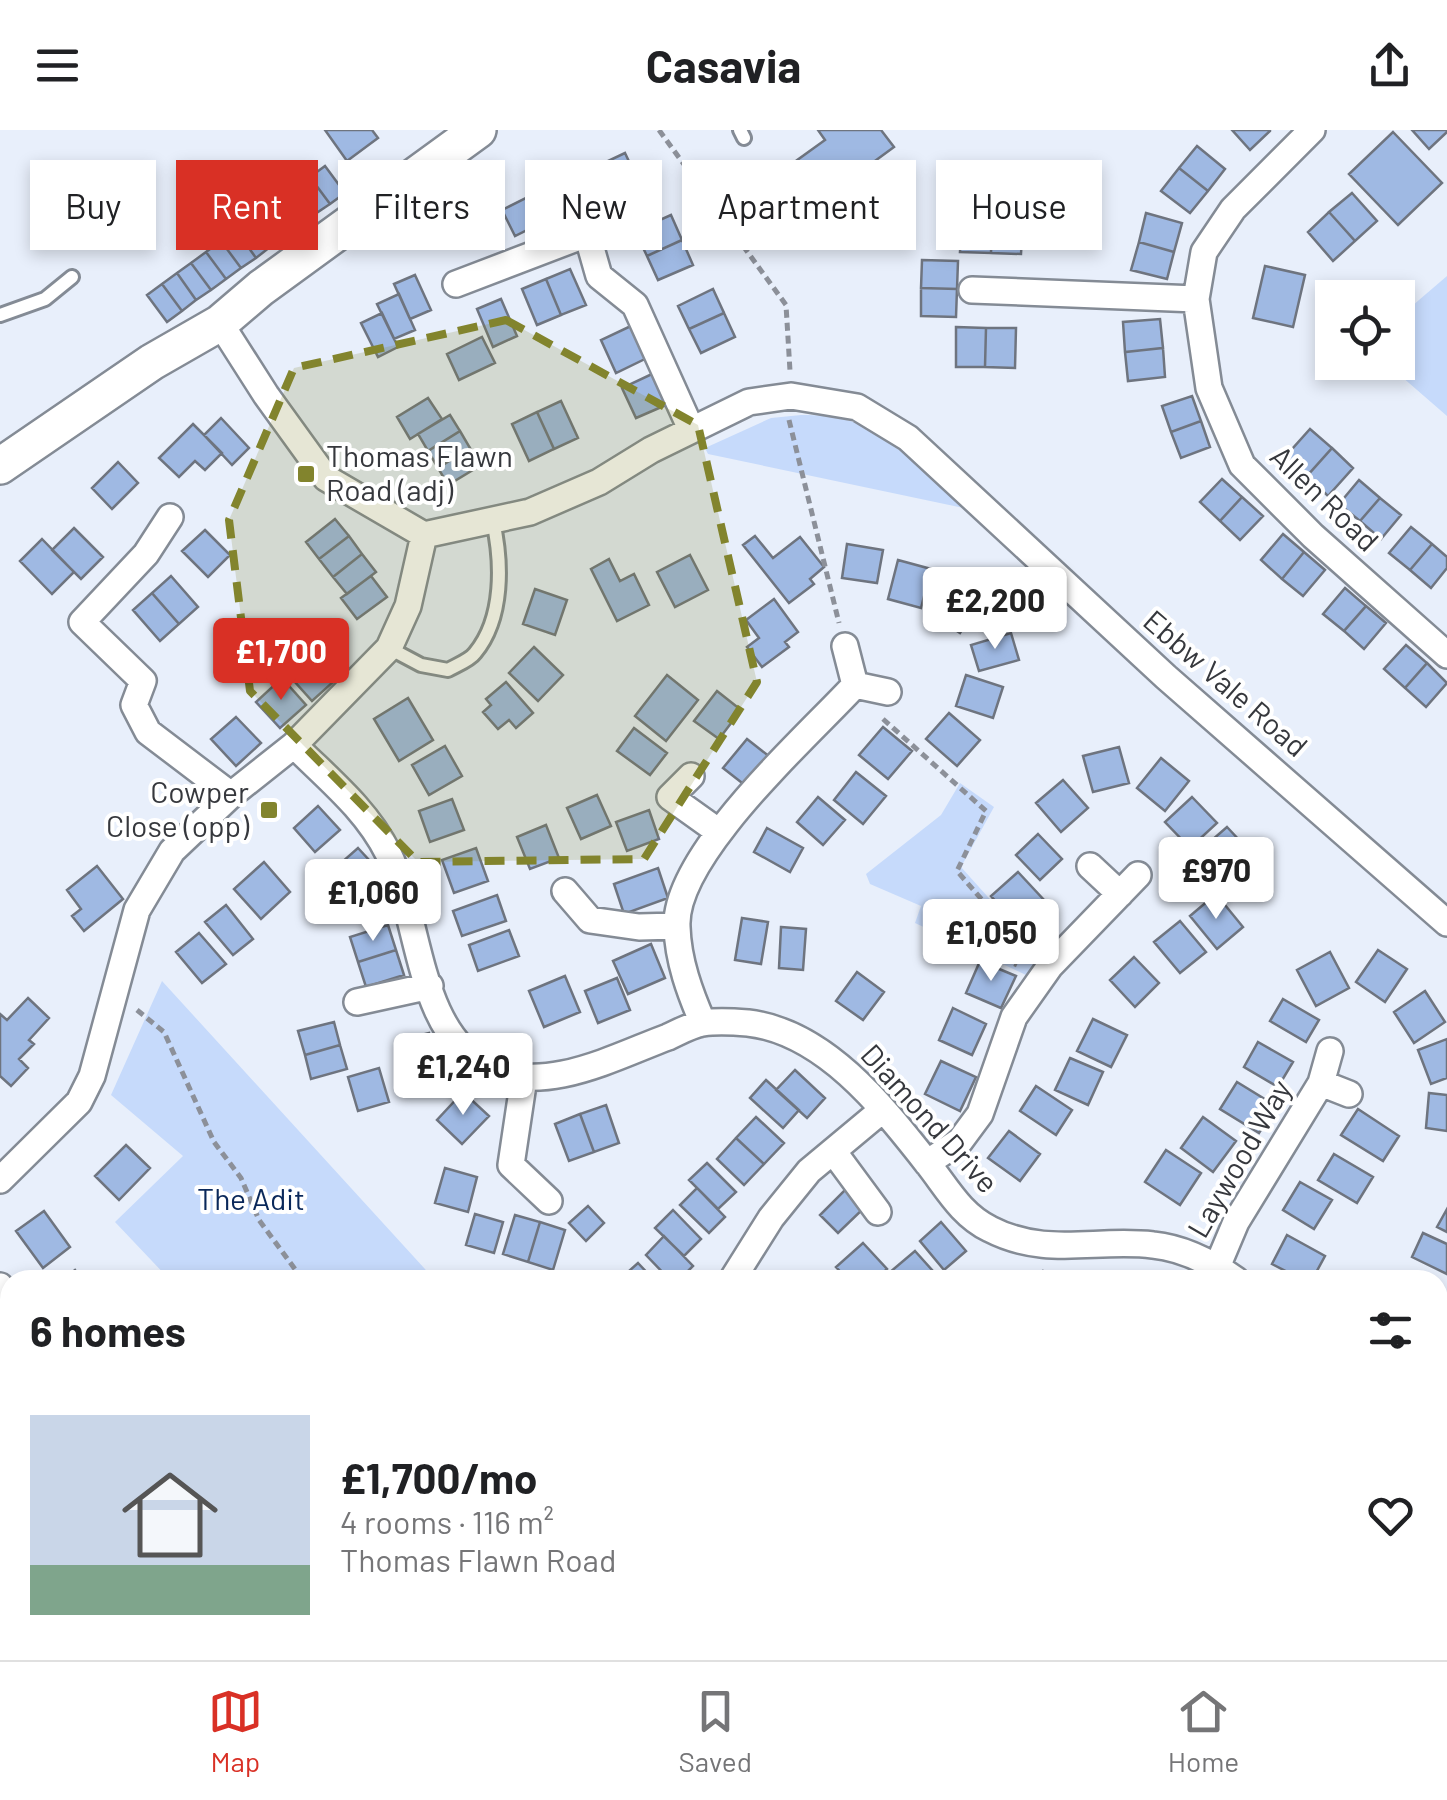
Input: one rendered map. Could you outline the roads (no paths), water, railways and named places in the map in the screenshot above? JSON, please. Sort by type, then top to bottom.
[{"type":"main road","points":[[1,465],[152,362],[220,323],[260,288],[478,130]]},
{"type":"street","name":"Allen Road","points":[[1312,130],[1232,209],[1204,252],[1196,299],[1209,388],[1242,465],[1313,536],[1447,655]]},
{"type":"street","points":[[456,284],[587,234],[598,276],[635,305],[692,430]]},
{"type":"street","points":[[972,290],[1196,299]]},
{"type":"street","points":[[0,1180],[79,1102],[92,1076],[136,910],[172,851],[231,795],[294,745],[389,648],[408,606],[424,535],[326,478],[220,323]]},
{"type":"street","name":"Ebbw Vale Road","points":[[424,535],[530,512],[599,482],[749,402],[788,397],[857,407],[908,438],[1166,678],[1447,923]]},
{"type":"street","points":[[170,517],[146,554],[82,622],[143,681],[134,705],[148,732],[231,795]]},
{"type":"street","points":[[845,646],[854,685]]},
{"type":"street","points":[[854,685],[888,692]]},
{"type":"street","points":[[703,1023],[688,987],[676,926],[683,888],[719,832],[854,685]]},
{"type":"street","points":[[294,745],[365,814],[388,853],[404,892],[436,1009],[454,1044],[488,1067],[524,1078],[511,1165],[549,1201]]},
{"type":"street","points":[[691,776],[670,796],[719,832]]},
{"type":"street","points":[[1090,866],[1120,894]]},
{"type":"street","points":[[927,1163],[960,1141],[980,1114],[1014,1017],[1042,977],[1138,875]]},
{"type":"street","points":[[565,891],[590,920],[639,927],[676,926]]},
{"type":"street","points":[[356,1002],[430,986]]},
{"type":"street","name":"Diamond Drive","points":[[524,1078],[558,1075],[703,1023],[749,1023],[787,1032],[817,1047],[850,1075],[927,1163],[962,1210],[988,1229],[1026,1243],[1061,1248],[1152,1244],[1182,1251],[1220,1270]]},
{"type":"street","name":"Laywood Way","points":[[1227,1270],[1236,1222],[1321,1083],[1330,1051]]},
{"type":"street","name":"Laywood Way","points":[[1321,1083],[1349,1094]]},
{"type":"street","points":[[738,1270],[780,1206],[809,1171],[881,1111]]},
{"type":"street","points":[[833,1150],[878,1212]]},
{"type":"lane","points":[[0,315],[44,299],[72,277]]},
{"type":"lane","points":[[389,648],[421,665],[448,670],[474,655],[487,631],[500,588],[501,558],[493,521]]},
{"type":"place","name":"Thomas Flawn Road (adj)","points":[[306,474]]},
{"type":"place","name":"Cowper Close (opp)","points":[[269,810]]},
{"type":"park label","name":"The Adit","points":[[251,1200]]}]
